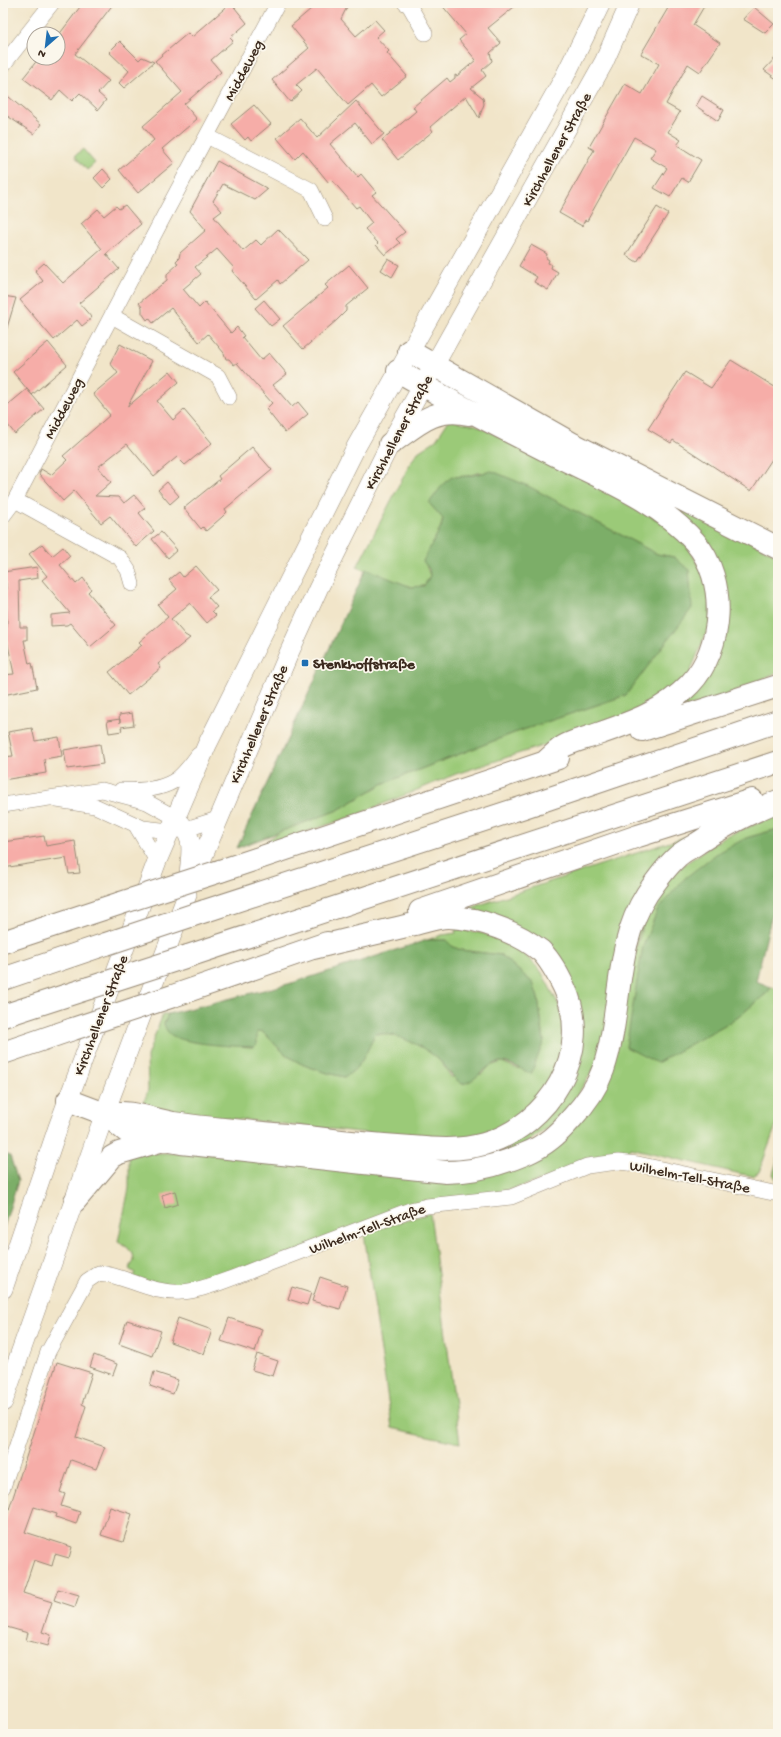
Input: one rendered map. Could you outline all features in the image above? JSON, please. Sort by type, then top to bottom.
[{"type":"highway","points":[[409,351],[571,443],[778,548]]},
{"type":"highway","points":[[398,371],[477,415],[630,493],[680,527],[696,544],[707,560],[713,576],[718,611],[716,637],[706,662],[691,683],[665,706],[653,713],[634,722],[565,745],[545,762]]},
{"type":"highway","points":[[390,444],[435,414],[454,410],[477,415]]},
{"type":"highway","points":[[3,942],[778,686]]},
{"type":"highway","points":[[3,979],[205,911],[524,807],[778,721]]},
{"type":"highway","points":[[3,1016],[778,762]]},
{"type":"highway","points":[[3,1053],[638,836],[778,793]]},
{"type":"highway","points":[[68,1100],[105,1114],[126,1131],[136,1135],[162,1140],[333,1161],[446,1172],[480,1170],[513,1160],[537,1149],[562,1130],[580,1109],[594,1088],[603,1070],[609,1046],[627,940],[634,919],[650,889],[678,856],[747,814],[778,802]]},
{"type":"highway","points":[[105,1114],[123,1112],[189,1124],[378,1145],[456,1149],[483,1144],[502,1138],[524,1125],[544,1108],[554,1096],[569,1062],[574,1040],[574,1019],[568,996],[558,973],[542,953],[522,938],[498,927],[474,920],[447,917],[313,948]]},
{"type":"highway","points":[[75,1201],[112,1157],[119,1153],[162,1140]]},
{"type":"main road","name":"Kirchhellener Straße","points":[[3,1289],[27,1215],[68,1100],[158,861],[178,826],[207,745],[354,452],[409,351],[563,80],[600,3]]},
{"type":"main road","name":"Kirchhellener Straße","points":[[178,826],[190,836],[192,875],[218,819],[318,589],[390,444],[604,62],[630,3]]},
{"type":"main road","points":[[3,1402],[105,1114],[187,895]]},
{"type":"street","points":[[3,65],[52,3]]},
{"type":"street","name":"Middeweg","points":[[3,516],[14,500],[278,3]]},
{"type":"street","points":[[405,3],[409,5],[425,33]]},
{"type":"street","points":[[207,136],[311,190],[325,219]]},
{"type":"street","points":[[112,316],[218,376],[229,397]]},
{"type":"street","points":[[14,500],[120,558],[128,570],[132,584]]},
{"type":"street","name":"Kirchhellener Straße","points":[[102,790],[148,790],[167,784],[177,779],[207,745]]},
{"type":"street","points":[[3,805],[102,790],[147,802],[178,826]]},
{"type":"street","points":[[50,799],[95,806],[143,828],[178,826],[218,819]]},
{"type":"street","points":[[135,824],[158,861]]},
{"type":"street","name":"Wilhelm-Tell-Straße","points":[[3,1488],[48,1352],[87,1281],[99,1273],[112,1274],[148,1289],[181,1292],[194,1290],[247,1272],[410,1210],[442,1204],[511,1197],[580,1168],[600,1163],[638,1164],[778,1194]]},
{"type":"green space","points":[[83,149],[95,163],[87,170],[75,156]]},
{"type":"green space","points":[[465,391],[778,556],[778,672],[726,695],[677,711],[708,674],[712,554],[460,400]]},
{"type":"green space","points":[[449,420],[476,425],[640,507],[683,537],[708,583],[711,622],[688,677],[621,720],[456,774],[354,816],[263,846],[262,845],[279,832],[338,810],[382,784],[514,733],[626,695],[674,557],[657,554],[581,514],[480,472],[468,476],[452,477],[431,505],[443,518],[440,530],[428,552],[426,565],[430,576],[424,586],[411,587],[357,567],[411,462],[418,452],[436,440]]},
{"type":"green space","points":[[492,471],[528,486],[657,554],[674,557],[689,570],[692,608],[626,695],[514,733],[382,784],[338,810],[237,848],[366,569],[411,587],[424,586],[430,576],[429,569],[423,561],[441,527],[443,519],[429,503],[444,483],[452,477],[468,476]]},
{"type":"green space","points":[[778,815],[778,829],[746,838],[632,1016],[626,1047],[658,1062],[737,1018],[768,992],[771,987],[778,989],[778,1120],[759,1172],[753,1176],[741,1174],[631,1148],[619,1153],[620,1157],[499,1193],[474,1196],[181,1287],[132,1278],[135,1273],[129,1269],[134,1261],[133,1254],[127,1247],[118,1242],[129,1188],[129,1156],[140,1153],[196,1153],[457,1178],[573,1129],[627,979],[646,915],[668,880],[685,864],[724,837]]},
{"type":"green space","points":[[778,829],[778,889],[756,981],[771,987],[768,992],[737,1018],[657,1063],[626,1047],[643,946],[658,909],[685,878],[716,854],[746,838]]},
{"type":"green space","points":[[691,835],[662,864],[597,1063],[564,1117],[516,1150],[461,1163],[389,1156],[437,1156],[558,1102],[568,982],[467,909]]},
{"type":"green space","points":[[455,929],[482,933],[507,942],[521,951],[541,971],[560,1007],[563,1021],[563,1046],[549,1086],[517,1121],[472,1138],[425,1139],[171,1112],[156,1109],[144,1102],[148,1090],[147,1056],[163,1014],[168,1014],[164,1024],[193,1042],[253,1047],[257,1032],[261,1031],[287,1056],[311,1068],[344,1077],[361,1062],[375,1034],[400,1037],[425,1049],[438,1059],[451,1077],[482,1074],[490,1066],[502,1062],[518,1069],[544,1040],[538,998],[533,983],[501,955],[460,950],[452,946],[446,940],[427,940],[442,935],[456,933]]},
{"type":"green space","points":[[427,940],[446,940],[452,946],[460,950],[501,955],[533,983],[538,998],[544,1041],[531,1074],[509,1063],[502,1062],[492,1065],[473,1080],[462,1084],[438,1059],[417,1045],[399,1037],[375,1034],[359,1065],[350,1074],[344,1077],[311,1068],[287,1056],[261,1031],[257,1032],[257,1044],[253,1047],[221,1045],[183,1040],[167,1031],[164,1024],[168,1014],[292,983]]},
{"type":"green space","points":[[3,1153],[10,1156],[18,1181],[3,1230]]},
{"type":"green space","points":[[778,1158],[778,1182],[773,1174]]},
{"type":"green space","points":[[430,1213],[460,1443],[392,1428],[364,1233]]},
{"type":"building","points":[[83,3],[114,3],[75,54],[109,81],[98,93],[106,100],[98,110],[80,93],[72,101],[60,90],[52,100],[23,78],[33,66],[66,66],[66,26]]},
{"type":"building","points":[[231,3],[247,23],[230,38],[233,41],[211,60],[221,72],[184,104],[197,119],[162,149],[174,163],[138,193],[119,170],[154,140],[143,126],[182,92],[155,61],[188,33],[192,37]]},
{"type":"building","points":[[318,3],[349,3],[341,19],[356,36],[375,20],[384,30],[376,37],[389,51],[387,53],[407,76],[381,97],[371,85],[348,105],[317,68],[296,85],[302,91],[290,102],[272,80],[309,48],[291,26]]},
{"type":"building","points":[[440,3],[519,3],[488,28],[501,43],[490,53],[492,61],[482,70],[486,76],[471,88],[483,98],[484,104],[479,118],[466,96],[430,127],[433,131],[398,160],[382,140],[416,111],[413,107],[447,78],[450,82],[455,78],[455,75],[457,76],[476,60],[459,40],[466,34]]},
{"type":"building","points":[[671,3],[706,3],[693,25],[720,43],[700,72],[688,64],[666,104],[680,112],[668,132],[681,140],[677,145],[701,160],[688,182],[682,178],[670,197],[654,188],[667,168],[650,158],[656,149],[634,137],[587,221],[585,220],[582,226],[559,213],[594,150],[589,147],[625,84],[642,94],[659,64],[641,54]]},
{"type":"building","points":[[754,7],[774,24],[765,33],[743,19]]},
{"type":"building","points":[[120,41],[139,60],[142,57],[154,62],[124,88],[119,83],[129,71],[109,52]]},
{"type":"building","points":[[778,55],[778,80],[764,70]]},
{"type":"building","points":[[3,92],[41,124],[34,134],[3,113]]},
{"type":"building","points":[[702,96],[724,110],[718,121],[696,106]]},
{"type":"building","points":[[356,101],[384,134],[372,144],[355,123],[330,144],[358,177],[361,174],[376,192],[372,195],[405,232],[396,239],[400,243],[385,255],[376,245],[378,243],[365,229],[372,223],[359,206],[356,208],[332,180],[329,183],[303,151],[295,159],[277,138],[300,118],[317,138]]},
{"type":"building","points":[[254,105],[271,124],[251,141],[248,137],[245,140],[231,124]]},
{"type":"building","points":[[217,161],[268,189],[255,200],[223,184],[213,201],[222,211],[214,217],[243,251],[256,240],[261,245],[278,229],[308,260],[280,284],[278,280],[256,299],[232,271],[234,268],[217,249],[195,267],[201,274],[183,289],[199,308],[205,302],[231,333],[237,327],[244,336],[242,337],[261,360],[269,353],[287,374],[273,385],[292,407],[298,402],[308,414],[285,433],[266,409],[272,403],[237,363],[234,365],[229,359],[226,359],[224,353],[208,334],[199,342],[171,308],[153,323],[149,318],[147,320],[142,313],[142,307],[139,303],[167,280],[167,274],[178,264],[176,261],[179,258],[180,253],[206,230],[190,211]]},
{"type":"building","points":[[103,169],[112,179],[103,188],[94,178]]},
{"type":"building","points":[[125,205],[141,224],[106,254],[119,269],[79,303],[92,318],[82,326],[77,320],[54,340],[20,300],[43,281],[35,271],[44,263],[63,283],[102,249],[81,224],[98,209],[104,216],[116,206],[119,209]]},
{"type":"building","points":[[657,207],[668,214],[637,262],[626,255]]},
{"type":"building","points":[[531,245],[547,254],[546,258],[549,260],[548,263],[552,265],[551,268],[558,272],[548,290],[534,282],[537,277],[519,266]]},
{"type":"building","points":[[388,259],[399,265],[392,277],[381,270]]},
{"type":"building","points":[[349,265],[368,288],[346,306],[346,311],[337,320],[303,349],[283,326],[328,288],[325,285]]},
{"type":"building","points":[[3,296],[16,298],[6,331],[3,331]]},
{"type":"building","points":[[264,300],[280,319],[271,326],[255,308]]},
{"type":"building","points":[[48,342],[67,365],[32,395],[13,372]]},
{"type":"building","points":[[120,344],[152,361],[127,407],[170,371],[179,382],[157,401],[173,420],[184,410],[212,443],[185,465],[177,457],[154,476],[127,444],[98,467],[111,482],[95,496],[119,497],[124,503],[134,495],[145,508],[139,513],[154,531],[136,547],[110,516],[101,523],[74,491],[63,501],[39,474],[41,469],[51,475],[67,460],[63,456],[110,415],[93,394],[118,373],[110,363]]},
{"type":"building","points":[[731,360],[778,389],[778,450],[751,491],[673,440],[671,443],[648,429],[685,372],[711,388]]},
{"type":"building","points":[[27,389],[44,409],[15,434],[3,419],[3,409]]},
{"type":"building","points":[[252,447],[272,470],[225,509],[227,512],[206,531],[203,527],[201,529],[184,508],[220,479],[218,476]]},
{"type":"building","points":[[167,482],[179,496],[170,504],[158,490]]},
{"type":"building","points":[[161,532],[177,550],[168,558],[152,539]]},
{"type":"building","points":[[42,544],[52,556],[63,547],[70,556],[60,565],[76,584],[83,578],[91,589],[88,592],[116,625],[90,647],[70,623],[67,625],[51,626],[51,615],[70,613],[42,580],[47,576],[29,554]]},
{"type":"building","points":[[196,566],[217,590],[208,597],[217,607],[212,611],[216,615],[207,623],[190,603],[171,619],[185,635],[190,638],[158,664],[161,668],[128,695],[109,672],[142,645],[139,642],[168,617],[158,605],[177,589],[169,580],[179,572],[183,577]]},
{"type":"building","points":[[37,567],[38,578],[19,581],[20,627],[27,627],[27,640],[24,640],[29,664],[32,663],[37,688],[3,695],[3,675],[14,674],[7,640],[3,640],[3,627],[7,627],[6,583],[3,583],[3,572]]},
{"type":"building","points":[[132,713],[134,725],[121,727],[122,731],[109,733],[107,721],[120,719],[119,715]]},
{"type":"building","points":[[32,728],[35,741],[59,737],[62,756],[44,759],[46,773],[3,780],[3,757],[13,756],[8,732]]},
{"type":"building","points":[[100,744],[103,764],[67,769],[64,750]]},
{"type":"building","points":[[44,836],[46,846],[75,841],[80,873],[69,874],[66,858],[3,868],[3,842]]},
{"type":"building","points":[[175,1191],[178,1204],[165,1208],[162,1195]]},
{"type":"building","points":[[320,1277],[347,1286],[340,1309],[312,1301]]},
{"type":"building","points":[[292,1287],[311,1293],[307,1305],[288,1299]]},
{"type":"building","points":[[178,1318],[212,1330],[204,1354],[170,1342]]},
{"type":"building","points":[[229,1318],[262,1329],[255,1352],[221,1341]]},
{"type":"building","points":[[127,1320],[161,1331],[152,1356],[119,1344]]},
{"type":"building","points":[[257,1354],[278,1361],[273,1376],[252,1370]]},
{"type":"building","points":[[94,1355],[117,1364],[113,1375],[90,1367]]},
{"type":"building","points":[[57,1362],[92,1373],[82,1404],[86,1406],[76,1437],[105,1447],[96,1469],[71,1460],[60,1492],[65,1494],[61,1506],[80,1512],[76,1524],[56,1517],[57,1514],[34,1507],[25,1532],[72,1547],[69,1558],[55,1554],[52,1566],[34,1560],[23,1593],[52,1602],[42,1632],[51,1635],[48,1646],[26,1640],[28,1633],[3,1626],[3,1528]]},
{"type":"building","points":[[154,1372],[178,1380],[173,1394],[150,1386]]},
{"type":"building","points":[[110,1507],[132,1514],[123,1542],[101,1535]]},
{"type":"building","points":[[58,1589],[79,1595],[75,1607],[54,1600]]},
{"type":"place","name":"Stenkhoffstraße","points":[[305,663]]}]
